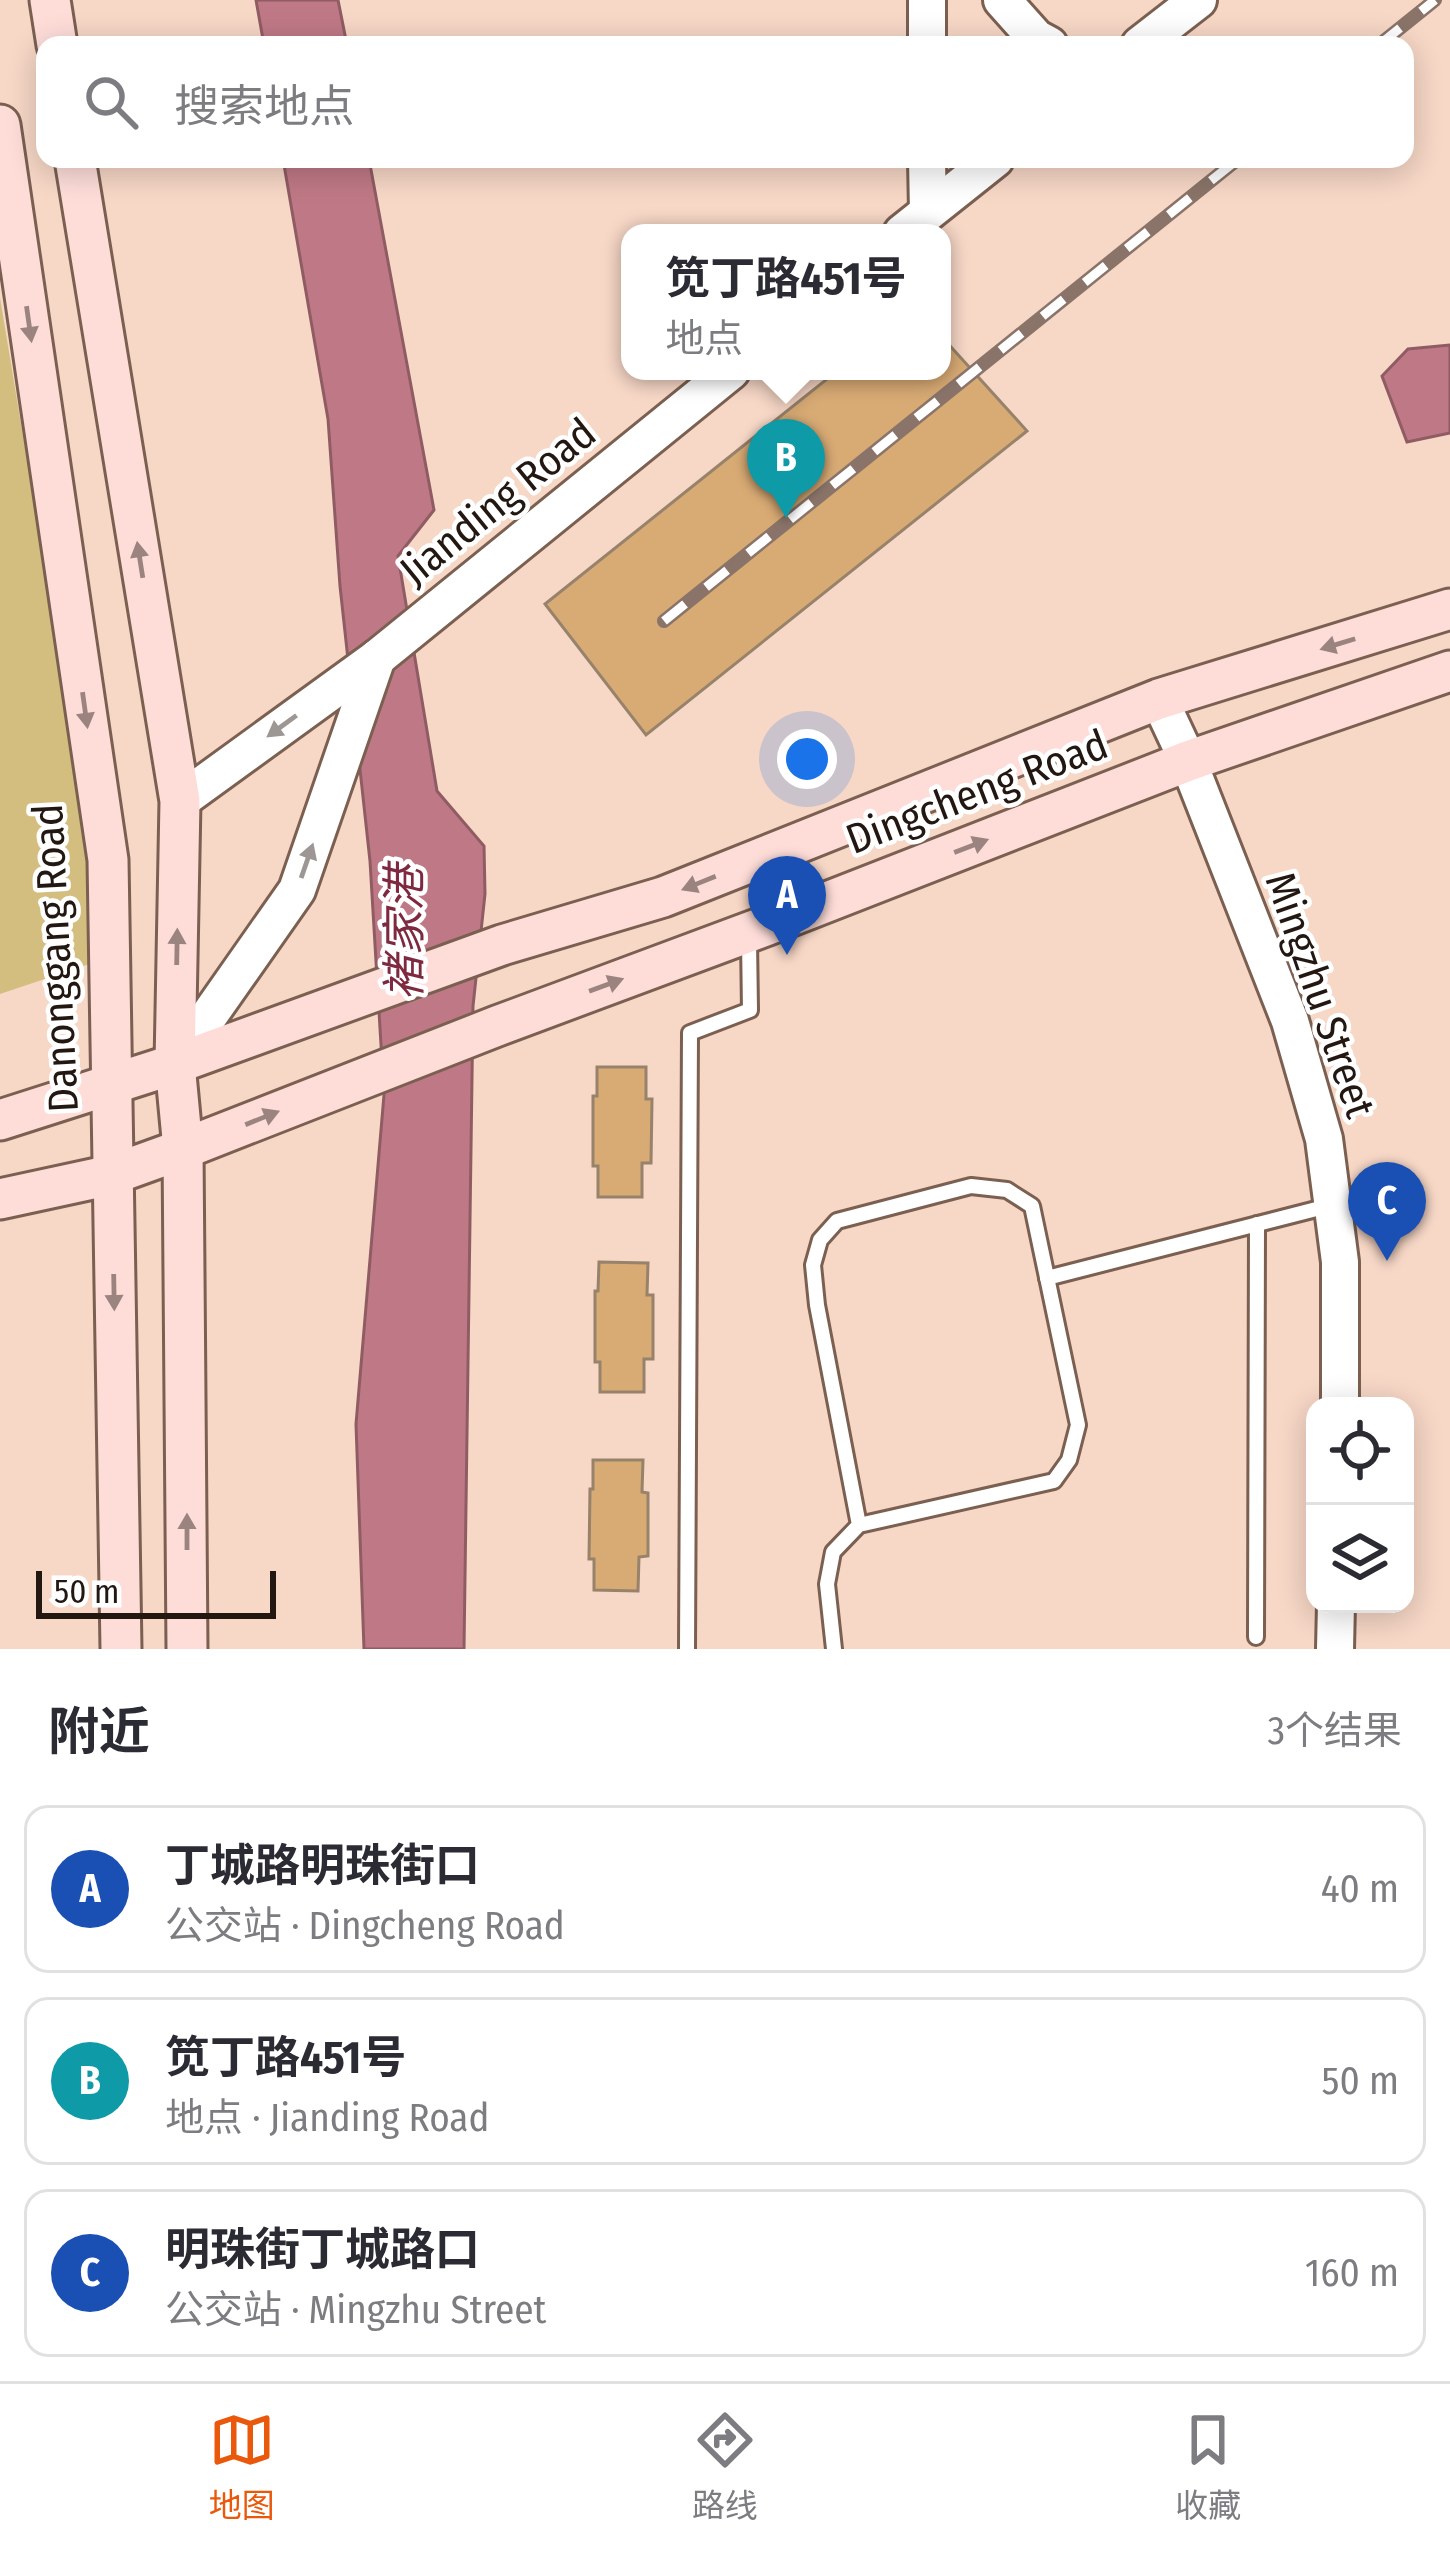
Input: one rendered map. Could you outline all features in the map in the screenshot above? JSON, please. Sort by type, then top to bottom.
[{"type":"main road","points":[[50,0],[56,36]]},
{"type":"main road","name":"Danonggang Road","points":[[0,125],[108,860],[121,1649]]},
{"type":"main road","points":[[76,168],[180,801],[175,1064],[184,1149],[187,1649]]},
{"type":"main road","name":"Dingcheng Road","points":[[0,1120],[175,1064],[502,945],[663,897],[1159,699],[1450,609]]},
{"type":"main road","name":"Dingcheng Road","points":[[0,1199],[111,1174],[184,1149],[1188,760],[1450,671]]},
{"type":"street","points":[[927,0],[927,36]]},
{"type":"street","points":[[1002,0],[1034,36]]},
{"type":"street","points":[[1152,36],[1198,0]]},
{"type":"street","points":[[915,223],[925,168]]},
{"type":"street","points":[[915,223],[984,168]]},
{"type":"street","name":"Jianding Road","points":[[180,801],[377,658],[720,380]]},
{"type":"street","points":[[175,1064],[296,890],[377,658]]},
{"type":"street","name":"Mingzhu Street","points":[[1159,699],[1188,760],[1290,1021],[1324,1139],[1340,1262],[1340,1397]]},
{"type":"street","points":[[1335,1649],[1336,1613]]},
{"type":"lane","points":[[687,1649],[690,1033],[750,1010],[748,932]]},
{"type":"lane","points":[[834,1649],[827,1584],[832,1552],[859,1525],[1054,1481],[1069,1460],[1078,1425],[1032,1206],[1007,1190],[971,1186],[837,1220],[820,1240],[814,1265],[817,1305],[859,1525]]},
{"type":"lane","points":[[1047,1278],[1332,1205]]},
{"type":"lane","points":[[1256,1637],[1257,1224]]},
{"type":"shaded area","points":[[0,298],[110,957],[0,994]]},
{"type":"water","points":[[256,0],[338,0],[345,36],[262,36]]},
{"type":"water","name":"褚家港","points":[[285,168],[371,168],[434,510],[398,556],[437,791],[484,846],[485,894],[473,1006],[464,1649],[364,1649],[356,1424],[384,1095],[370,861],[340,586],[328,419]]},
{"type":"water","points":[[1450,345],[1450,433],[1407,442],[1382,376],[1408,349]]},
{"type":"building","points":[[951,347],[1027,431],[646,735],[545,604],[826,380],[951,380]]},
{"type":"building","points":[[597,1067],[646,1067],[646,1099],[652,1099],[651,1163],[642,1163],[642,1197],[598,1197],[598,1166],[593,1166]]},
{"type":"building","points":[[599,1262],[648,1263],[653,1359],[644,1359],[644,1392],[600,1392],[600,1362],[595,1362]]},
{"type":"building","points":[[593,1460],[643,1460],[648,1556],[639,1557],[638,1591],[594,1590],[594,1559],[589,1559]]},
{"type":"railway","points":[[1390,36],[1435,0]]},
{"type":"railway","points":[[664,621],[1227,168]]},
{"type":"place","name":"笕丁路451号","points":[[786,518]]},
{"type":"place","name":"丁城路明珠街口","points":[[787,955]]},
{"type":"place","name":"明珠街丁城路口","points":[[1387,1261]]}]
